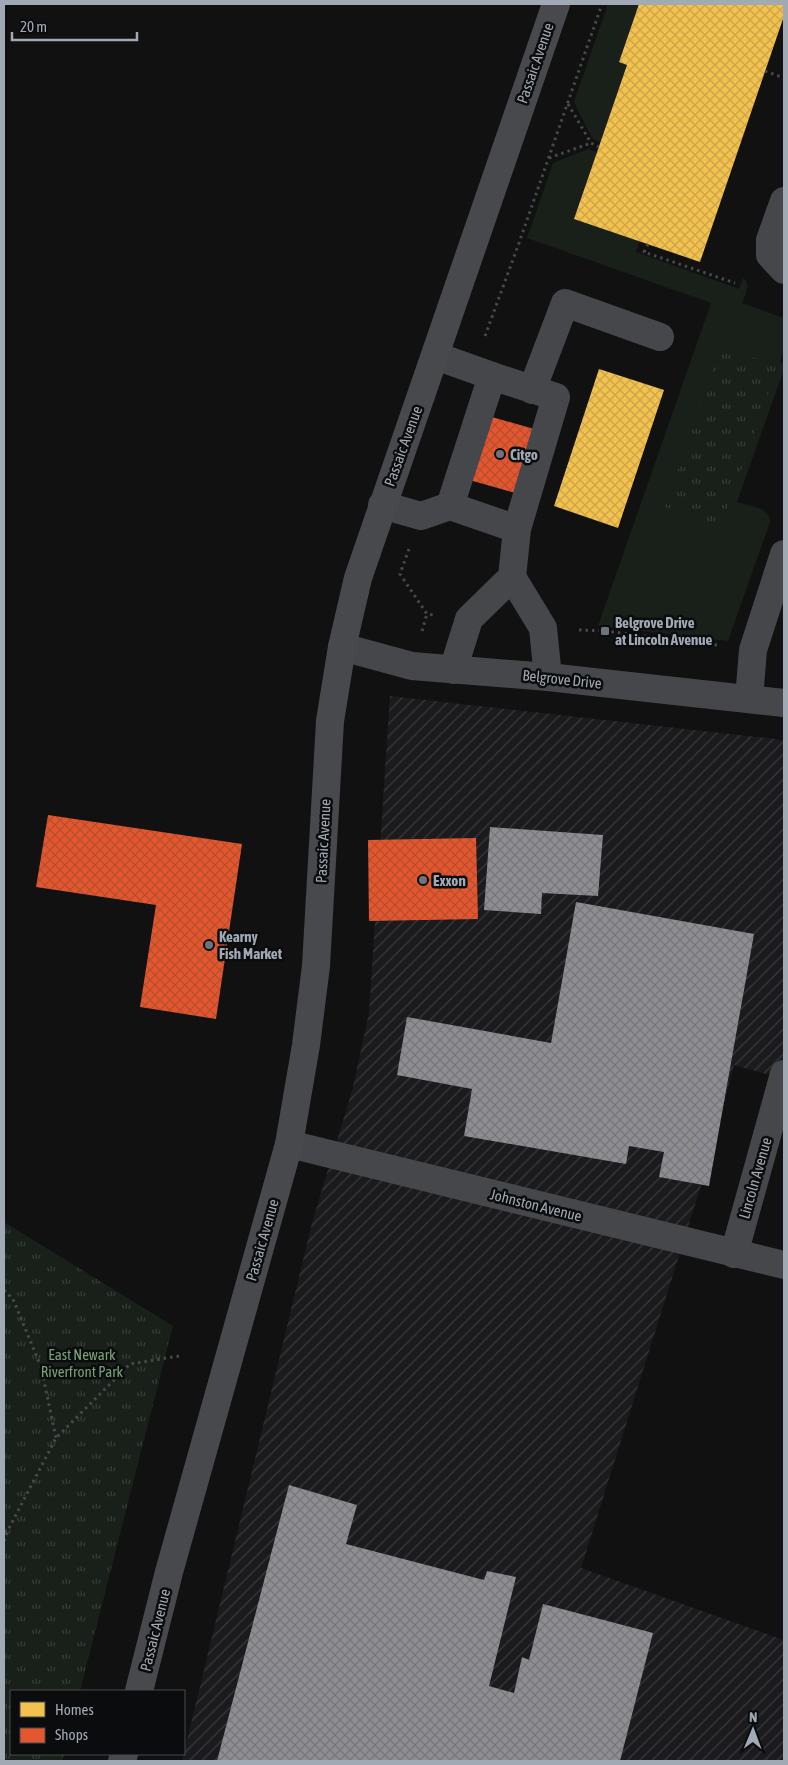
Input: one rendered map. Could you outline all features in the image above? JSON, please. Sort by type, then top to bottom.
[{"type":"main road","name":"Passaic Avenue","points":[[139,1690],[170,1572],[289,1144],[306,1046],[316,966],[330,721],[342,647],[358,578],[556,4]]},
{"type":"street","points":[[784,201],[770,240],[770,255],[784,270]]},
{"type":"street","points":[[532,390],[565,303],[660,337]]},
{"type":"street","points":[[436,356],[556,397],[517,528],[512,577],[543,628],[548,677]]},
{"type":"street","points":[[450,506],[492,376]]},
{"type":"street","points":[[382,505],[421,516],[450,506],[517,528]]},
{"type":"street","points":[[749,699],[753,650],[784,554]]},
{"type":"street","points":[[453,670],[468,619],[512,577]]},
{"type":"street","name":"Belgrove Drive","points":[[342,647],[412,666],[548,677],[784,703]]},
{"type":"street","name":"Lincoln Avenue","points":[[734,1254],[784,1074]]},
{"type":"street","name":"Johnston Avenue","points":[[289,1144],[784,1265]]},
{"type":"path","points":[[765,71],[784,78]]},
{"type":"path","points":[[568,103],[591,143],[599,147]]},
{"type":"path","points":[[549,158],[591,143]]},
{"type":"path","points":[[648,244],[644,252],[735,283]]},
{"type":"path","points":[[4,1290],[13,1299],[41,1367],[56,1438]]},
{"type":"path","points":[[4,1541],[56,1438],[130,1364],[178,1356]]},
{"type":"path","points":[[4,1532],[8,1530]]},
{"type":"shaded area","points":[[390,696],[784,740],[784,1079],[734,1065],[710,1157],[581,1568],[784,1640],[784,1761],[182,1761],[185,1755],[312,1223],[352,1091],[369,1013]]},
{"type":"green space","points":[[608,4],[639,4],[619,61],[627,65],[600,142],[592,138],[574,102]]},
{"type":"green space","points":[[588,149],[597,152],[574,219],[640,241],[636,252],[739,289],[743,278],[746,280],[747,286],[742,303],[784,318],[784,349],[780,362],[784,364],[784,372],[737,502],[763,510],[767,513],[770,522],[728,641],[598,626],[711,303],[527,238],[553,163]]},
{"type":"green space","points":[[721,347],[778,366],[721,527],[665,507]]},
{"type":"green space","name":"East Newark Riverfront Park","points":[[4,1222],[173,1326],[80,1690],[10,1690],[10,1755],[64,1755],[62,1761],[4,1761]]},
{"type":"building: Homes","points":[[639,4],[784,4],[784,16],[700,262],[574,219],[627,65],[619,62]]},
{"type":"building: Homes","points":[[599,369],[664,390],[618,528],[554,506]]},
{"type":"building: Shops","name":"Citgo","points":[[485,415],[534,429],[515,493],[466,479]]},
{"type":"building: Shops","points":[[48,815],[242,844],[216,1019],[140,1007],[156,905],[36,887]]},
{"type":"building: Shops","name":"Exxon","points":[[476,838],[478,919],[369,921],[368,840]]},
{"type":"building: Industry","points":[[490,827],[603,835],[598,896],[542,893],[541,914],[484,910]]},
{"type":"building: Industry","points":[[576,902],[754,934],[709,1186],[659,1177],[664,1152],[629,1146],[626,1164],[464,1136],[472,1089],[397,1075],[407,1017],[551,1043]]},
{"type":"building: Industry","points":[[289,1485],[357,1505],[346,1544],[484,1580],[487,1571],[516,1577],[489,1686],[514,1693],[522,1657],[529,1660],[543,1604],[653,1633],[620,1761],[217,1761]]},
{"type":"place","name":"Citgo","points":[[500,454]]},
{"type":"place","name":"Belgrove Drive at Lincoln Avenue","points":[[605,631]]},
{"type":"place","name":"Exxon","points":[[423,880]]},
{"type":"place","name":"Kearny Fish Market","points":[[209,945]]}]
